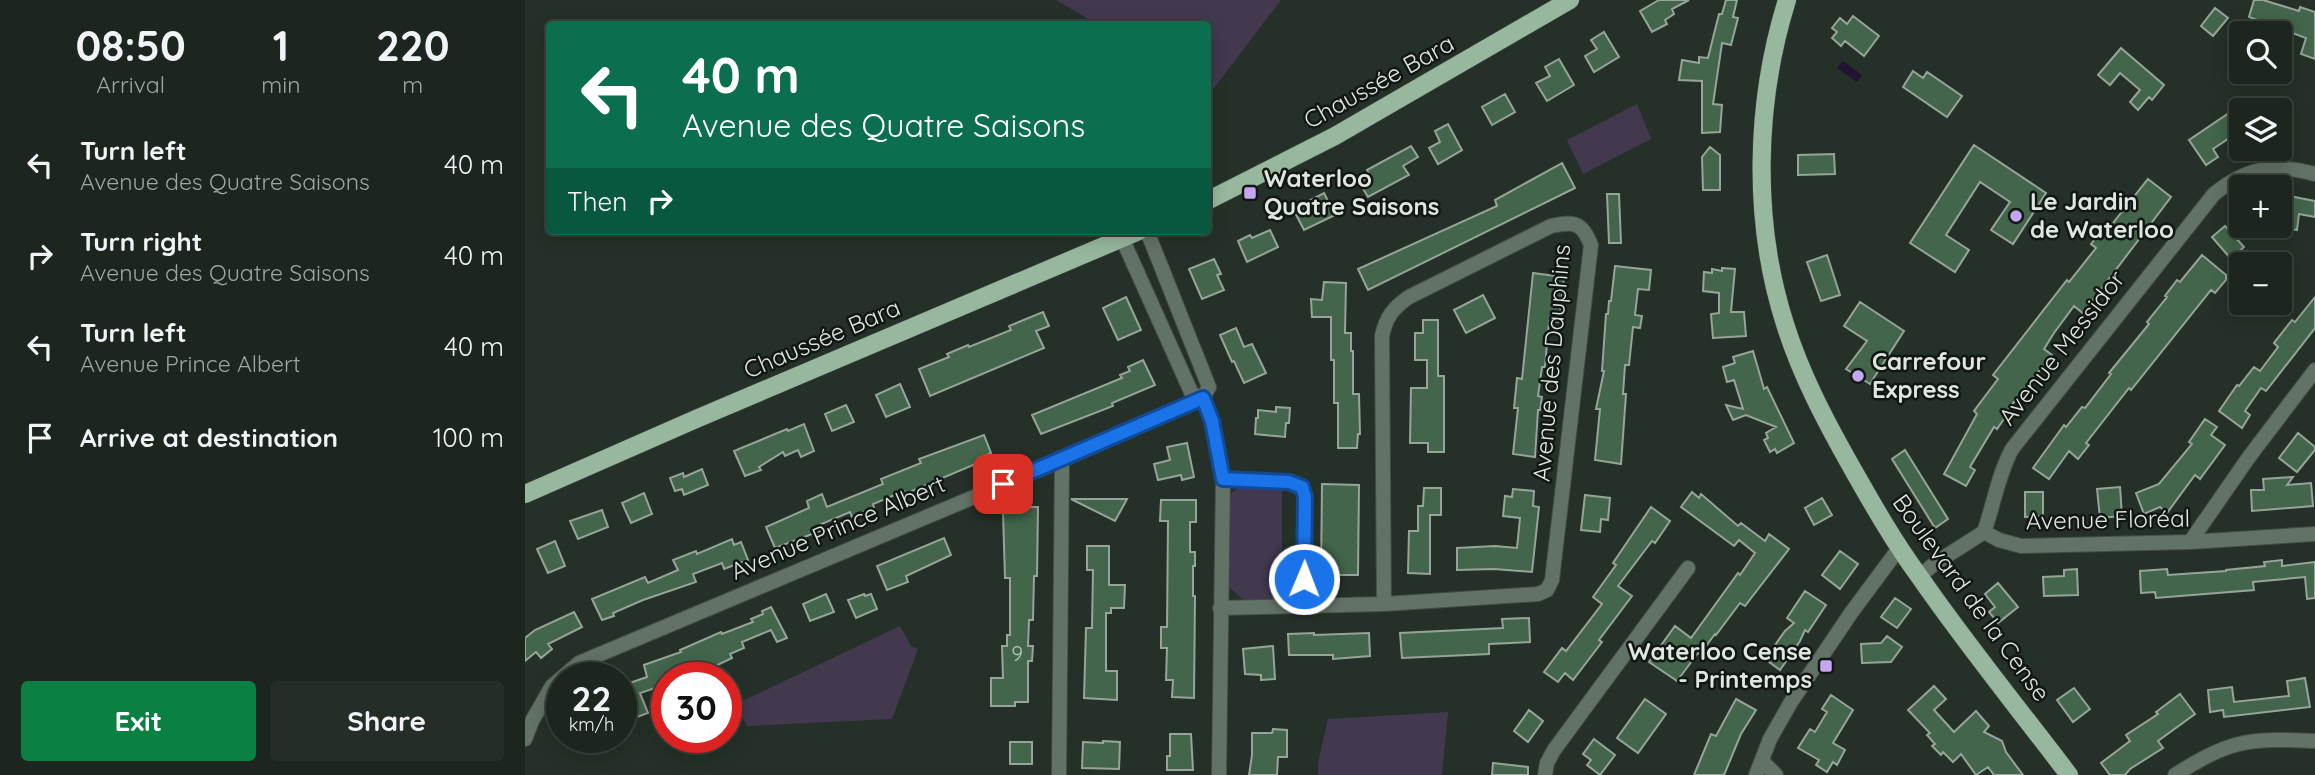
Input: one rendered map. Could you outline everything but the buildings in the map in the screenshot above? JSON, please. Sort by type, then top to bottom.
[{"type":"main road","name":"Chaussée Bara","points":[[1211,199],[1335,136],[1570,0]]},
{"type":"main road","name":"Boulevard de la Cense","points":[[1787,0],[1767,86],[1762,164],[1764,216],[1771,271],[1785,324],[1804,375],[1826,422],[1900,547],[1919,577],[2069,775]]},
{"type":"main road","name":"Chaussée Bara","points":[[525,494],[1129,235]]},
{"type":"street","name":"Avenue Messidor","points":[[1984,532],[2003,467],[2012,449],[2214,194],[2234,178],[2255,171],[2277,168],[2315,174]]},
{"type":"street","name":"Avenue des Dauphins","points":[[1563,223],[1578,225],[1586,232],[1591,245],[1552,580],[1547,590],[1538,594],[1384,604],[1382,336],[1386,320],[1395,307],[1409,297],[1551,226],[1563,223]]},
{"type":"street","points":[[1149,235],[1209,387],[1203,398]]},
{"type":"street","points":[[1122,238],[1192,394],[1203,398],[1212,421],[1223,479],[1219,775]]},
{"type":"street","points":[[2190,542],[2315,370]]},
{"type":"street","name":"Avenue Prince Albert","points":[[525,739],[552,686],[579,663],[1203,398]]},
{"type":"street","points":[[1059,775],[1062,460]]},
{"type":"street","points":[[1223,479],[1289,482],[1302,487],[1305,497],[1304,606]]},
{"type":"street","points":[[1919,577],[1934,564],[1984,532]]},
{"type":"street","name":"Avenue Floréal","points":[[1984,532],[1999,540],[2021,546],[2190,542],[2315,534]]},
{"type":"street","points":[[1756,775],[1770,739],[1791,702],[1851,613],[1900,547]]},
{"type":"street","points":[[1545,775],[1553,750],[1688,568]]},
{"type":"street","points":[[1220,608],[1384,604]]},
{"type":"street","points":[[2175,775],[2194,763],[2238,744],[2284,740],[2315,741]]},
{"type":"street","points":[[1762,761],[1776,775]]},
{"type":"shaded area","points":[[1056,0],[1281,0],[1211,92],[1211,21],[1092,21]]},
{"type":"shaded area","points":[[1843,61],[1862,75],[1857,82],[1837,68]]},
{"type":"shaded area","points":[[1637,104],[1651,139],[1583,174],[1567,140]]},
{"type":"shaded area","points":[[1249,485],[1282,485],[1282,600],[1244,600],[1227,583],[1227,504],[1234,490]]},
{"type":"shaded area","points":[[900,626],[911,646],[918,649],[892,719],[747,726],[742,716],[742,701]]},
{"type":"shaded area","points":[[1448,712],[1442,775],[1318,775],[1318,763],[1328,719]]},
{"type":"place","name":"Waterloo Quatre Saisons","points":[[1250,193]]},
{"type":"place","name":"Le Jardin de Waterloo","points":[[2016,216]]},
{"type":"place","name":"Carrefour Express","points":[[1858,376]]},
{"type":"place","name":"Waterloo Cense - Printemps","points":[[1826,666]]},
{"type":"route","points":[[1003,484],[1203,398],[1212,421],[1223,479],[1289,482],[1302,487],[1305,497],[1304,579]]}]
